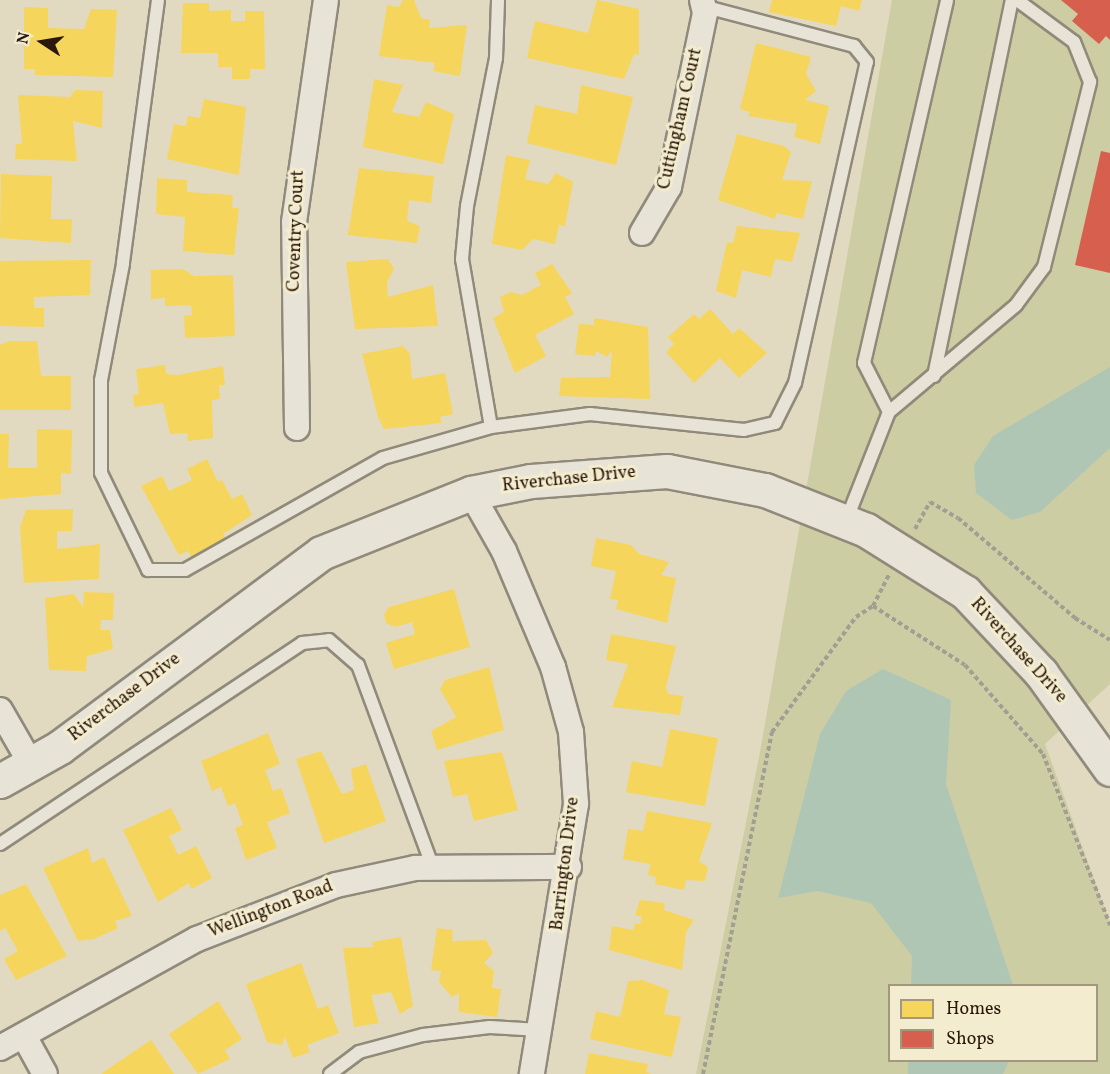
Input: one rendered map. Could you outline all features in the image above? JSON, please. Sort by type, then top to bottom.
[{"type":"street","name":"Coventry Court","points":[[297,428],[294,222],[326,0]]},
{"type":"street","name":"Cuttingham Court","points":[[642,234],[669,187],[703,3]]},
{"type":"street","name":"Riverchase Drive","points":[[0,781],[31,764],[321,553],[471,494],[540,480],[667,471],[765,490],[845,522],[965,592],[1041,673],[1110,769]]},
{"type":"street","name":"Barrington Drive","points":[[471,494],[504,551],[549,656],[571,732],[576,804],[569,867],[532,1074]]},
{"type":"street","points":[[0,710],[31,764]]},
{"type":"street","name":"Wellington Road","points":[[0,1048],[135,971],[260,910],[336,885],[433,868],[569,867]]},
{"type":"street","points":[[24,1036],[45,1074]]},
{"type":"lane","points":[[158,0],[123,264],[101,380],[101,473],[148,570],[185,570],[383,458],[491,427],[590,414],[744,430],[775,423],[795,383],[867,62],[854,46],[703,3]]},
{"type":"lane","points":[[491,427],[462,259],[467,206],[496,58],[498,0]]},
{"type":"lane","points":[[889,412],[864,363],[947,0]]},
{"type":"lane","points":[[845,522],[889,412],[934,376],[1016,305],[1044,267],[1090,82],[1074,42],[1014,0],[934,376]]},
{"type":"lane","points":[[0,844],[302,644],[329,640],[357,665],[433,868]]},
{"type":"lane","points":[[330,1074],[360,1052],[423,1035],[490,1027],[540,1030]]},
{"type":"path","points":[[917,525],[930,502],[958,518],[1075,618],[1110,640]]},
{"type":"path","points":[[703,1074],[772,732],[856,618],[873,606],[965,665],[1043,754],[1110,925]]},
{"type":"green space","points":[[892,0],[1110,0],[1110,684],[1045,744],[1110,923],[1110,1074],[696,1074],[760,752]]},
{"type":"shaded area","points":[[1110,367],[1110,448],[1040,512],[1012,520],[976,493],[974,465],[993,436]]},
{"type":"shaded area","points":[[883,669],[951,700],[946,784],[1013,984],[911,984],[912,956],[871,903],[817,891],[778,898],[820,734],[846,691]]},
{"type":"shaded area","points":[[908,1062],[1009,1062],[1003,1074],[908,1074]]},
{"type":"building: Homes","points":[[403,0],[414,0],[421,18],[430,20],[429,28],[467,25],[460,76],[433,71],[435,63],[379,56],[387,5],[399,7]]},
{"type":"building: Homes","points":[[597,0],[639,9],[639,55],[634,54],[624,79],[527,58],[535,21],[588,33]]},
{"type":"building: Homes","points":[[772,0],[862,0],[859,11],[841,6],[836,26],[769,12]]},
{"type":"building: Homes","points":[[183,3],[209,3],[209,11],[231,10],[231,21],[245,21],[245,11],[264,11],[265,69],[250,69],[250,79],[232,79],[232,67],[218,67],[218,53],[181,53]]},
{"type":"building: Homes","points":[[24,7],[48,8],[48,28],[84,29],[91,9],[117,10],[113,77],[35,75],[35,69],[24,69]]},
{"type":"building: Homes","points":[[756,43],[811,57],[806,74],[816,91],[805,100],[829,106],[820,144],[794,137],[797,124],[748,116],[750,112],[740,109]]},
{"type":"building: Homes","points":[[374,79],[403,85],[392,112],[419,117],[426,102],[454,114],[443,164],[363,147]]},
{"type":"building: Homes","points":[[581,85],[633,97],[616,165],[527,143],[535,105],[577,114]]},
{"type":"building: Homes","points":[[75,90],[103,91],[102,128],[73,121],[77,161],[15,159],[16,144],[22,144],[18,95],[70,97]]},
{"type":"building: Homes","points":[[204,99],[246,107],[239,175],[167,159],[174,124],[186,126],[188,116],[200,118]]},
{"type":"building: Homes","points":[[737,134],[784,146],[791,152],[782,180],[812,181],[803,219],[776,213],[775,219],[718,200]]},
{"type":"building: Homes","points":[[506,155],[530,160],[525,179],[548,184],[556,173],[573,182],[565,226],[559,225],[555,244],[533,239],[522,250],[492,244]]},
{"type":"building: Homes","points":[[359,168],[434,176],[431,203],[409,200],[407,221],[420,226],[417,243],[348,235]]},
{"type":"building: Homes","points":[[1,174],[52,176],[51,219],[72,219],[71,243],[0,238]]},
{"type":"building: Homes","points":[[157,178],[187,180],[187,192],[233,195],[232,208],[239,208],[234,255],[183,251],[185,217],[156,214]]},
{"type":"building: Homes","points":[[737,226],[800,233],[792,262],[775,259],[771,277],[742,270],[736,298],[716,291],[727,242],[733,243]]},
{"type":"building: Homes","points":[[388,259],[394,269],[387,282],[388,297],[433,285],[438,326],[355,329],[346,262]]},
{"type":"building: Homes","points":[[91,260],[90,295],[34,297],[34,308],[44,308],[44,327],[0,326],[0,261]]},
{"type":"building: Homes","points":[[552,264],[572,293],[565,297],[574,314],[535,335],[546,356],[515,373],[493,318],[504,312],[500,297],[511,292],[522,295],[541,285],[535,273]]},
{"type":"building: Homes","points":[[183,269],[194,276],[233,275],[235,336],[185,338],[184,316],[192,315],[191,305],[165,306],[165,298],[151,299],[151,270]]},
{"type":"building: Homes","points":[[710,309],[733,334],[739,328],[767,353],[739,378],[720,358],[694,383],[666,352],[674,344],[668,337],[694,314],[699,319]]},
{"type":"building: Homes","points":[[594,318],[648,327],[650,399],[559,396],[561,378],[610,377],[612,350],[607,357],[596,351],[595,356],[575,354],[579,324],[594,325]]},
{"type":"building: Homes","points":[[10,341],[37,341],[41,376],[71,376],[71,410],[0,410],[0,345]]},
{"type":"building: Homes","points":[[403,346],[410,354],[412,379],[445,373],[453,414],[440,417],[441,423],[384,429],[378,417],[362,354]]},
{"type":"building: Homes","points":[[165,365],[166,374],[178,375],[223,366],[225,385],[219,385],[220,399],[212,400],[213,438],[188,441],[187,433],[170,434],[163,403],[134,407],[133,395],[139,394],[136,369]]},
{"type":"building: Homes","points":[[37,429],[72,430],[71,474],[61,473],[61,494],[0,499],[0,434],[9,434],[8,468],[37,468]]},
{"type":"building: Homes","points":[[207,459],[218,482],[222,480],[232,499],[242,494],[252,515],[223,534],[228,544],[194,563],[188,551],[179,555],[141,486],[162,476],[169,491],[192,480],[187,469]]},
{"type":"building: Homes","points":[[73,509],[72,531],[57,531],[57,549],[100,544],[99,579],[24,583],[20,527],[26,510]]},
{"type":"building: Homes","points":[[596,538],[631,545],[639,554],[669,562],[661,575],[676,578],[667,623],[616,609],[618,600],[610,599],[616,571],[591,566]]},
{"type":"building: Homes","points":[[454,589],[470,647],[394,669],[386,643],[415,634],[412,622],[395,627],[386,623],[384,614],[389,607]]},
{"type":"building: Homes","points":[[84,592],[114,593],[113,620],[101,620],[100,630],[110,630],[113,649],[87,656],[86,671],[49,670],[45,598],[74,594],[83,607]]},
{"type":"building: Homes","points":[[611,634],[676,646],[666,687],[668,694],[683,696],[680,715],[612,707],[628,664],[606,660]]},
{"type":"building: Homes","points":[[489,667],[504,730],[437,750],[431,731],[456,717],[440,689],[445,680]]},
{"type":"building: Homes","points":[[670,729],[718,738],[705,806],[626,792],[632,761],[662,767]]},
{"type":"building: Homes","points":[[268,733],[280,764],[265,770],[273,791],[281,788],[290,813],[267,822],[277,848],[246,860],[235,828],[243,825],[235,803],[228,806],[221,787],[212,791],[201,761]]},
{"type":"building: Homes","points":[[321,751],[342,794],[354,790],[351,769],[366,764],[386,821],[324,843],[296,759]]},
{"type":"building: Homes","points":[[502,752],[518,810],[474,821],[467,794],[453,797],[444,761]]},
{"type":"building: Homes","points":[[171,808],[182,830],[169,836],[178,855],[196,846],[212,878],[191,889],[189,883],[158,902],[123,830]]},
{"type":"building: Homes","points":[[647,811],[712,823],[699,861],[708,867],[705,881],[686,880],[684,890],[655,884],[656,877],[648,875],[650,864],[623,859],[628,829],[643,831]]},
{"type":"building: Homes","points":[[88,848],[92,863],[104,857],[132,916],[115,921],[118,928],[94,939],[78,941],[43,868]]},
{"type":"building: Homes","points":[[26,884],[67,956],[16,980],[4,959],[18,951],[5,928],[0,931],[0,895]]},
{"type":"building: Homes","points":[[640,900],[665,903],[664,910],[694,920],[686,932],[682,970],[609,950],[612,926],[633,930],[635,923],[640,924],[642,917],[635,915]]},
{"type":"building: Homes","points":[[437,928],[453,930],[452,941],[486,940],[493,953],[484,963],[494,971],[492,988],[501,989],[497,1017],[459,1012],[459,993],[452,997],[439,982],[441,971],[431,970]]},
{"type":"building: Homes","points":[[401,937],[413,1006],[400,1014],[391,992],[371,995],[379,1023],[354,1027],[343,948],[373,947],[372,942]]},
{"type":"building: Homes","points":[[301,963],[318,1009],[328,1005],[339,1033],[307,1045],[310,1052],[293,1058],[285,1037],[282,1045],[267,1042],[246,984]]},
{"type":"building: Homes","points":[[642,980],[669,990],[664,1014],[681,1017],[672,1057],[590,1039],[596,1011],[620,1017],[628,981]]},
{"type":"building: Homes","points":[[218,1001],[242,1039],[225,1050],[230,1059],[198,1074],[169,1034]]},
{"type":"building: Homes","points":[[151,1040],[174,1074],[102,1073]]},
{"type":"building: Homes","points":[[589,1053],[648,1064],[646,1072],[652,1074],[585,1074]]},
{"type":"building: Shops","points":[[1061,0],[1110,0],[1110,40],[1106,36],[1099,44],[1072,21],[1078,14]]},
{"type":"building: Shops","points":[[1101,151],[1110,153],[1110,273],[1075,265]]}]
